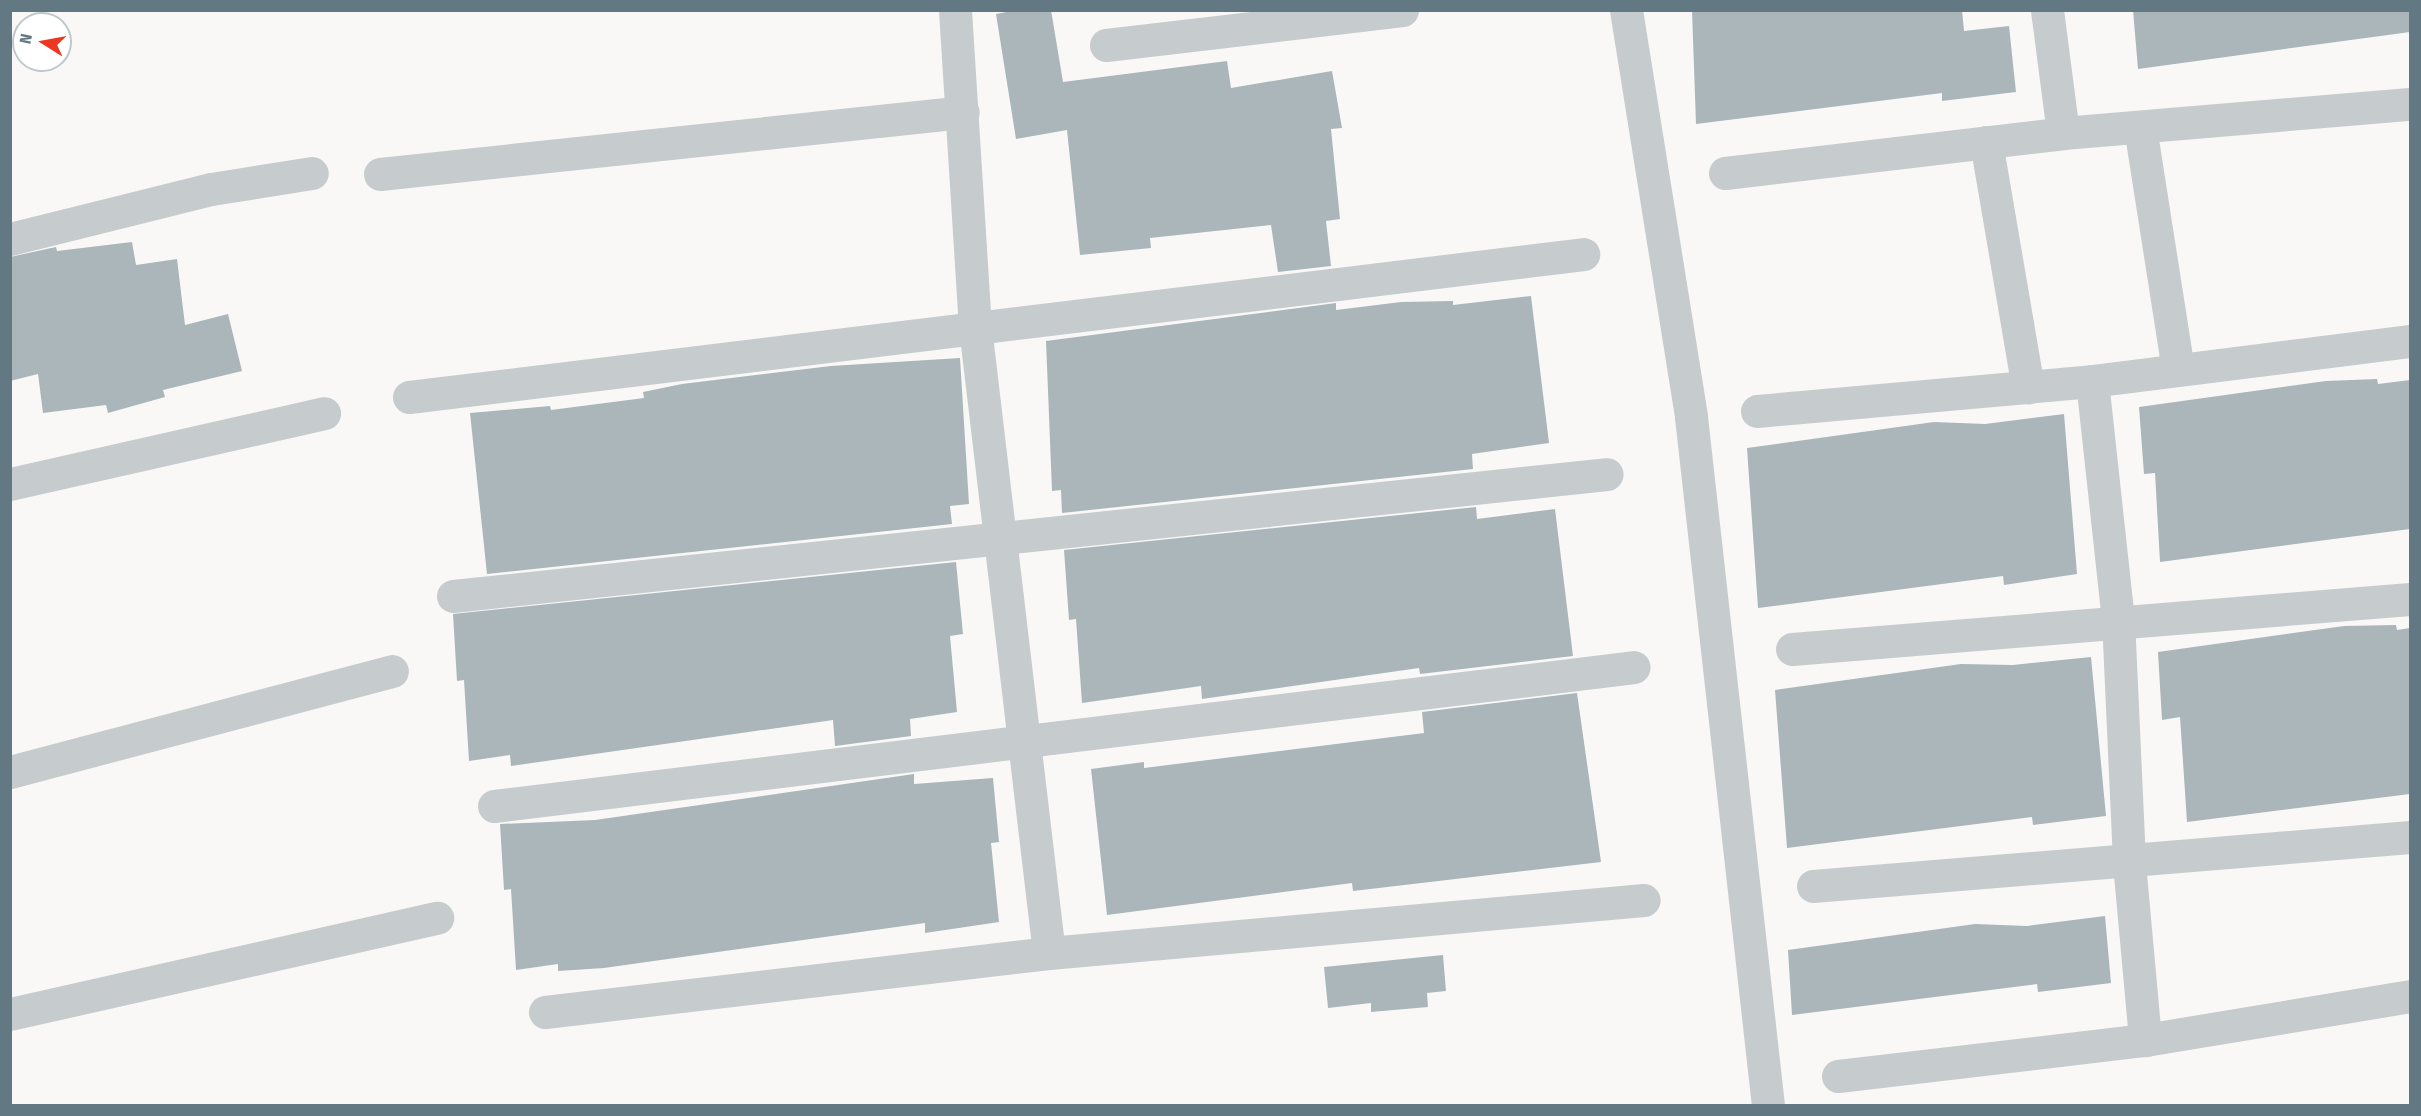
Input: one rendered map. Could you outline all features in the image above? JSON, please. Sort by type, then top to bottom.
[{"type":"street","points":[[955,10],[975,327],[1049,953]]},
{"type":"street","points":[[1106,45],[1200,21],[1402,10]]},
{"type":"street","points":[[1626,10],[1691,417],[1768,1106]]},
{"type":"street","points":[[2047,10],[2063,133]]},
{"type":"street","points":[[1725,173],[2063,133],[2410,104]]},
{"type":"street","points":[[380,174],[963,112]]},
{"type":"street","points":[[2140,127],[2178,369]]},
{"type":"street","points":[[1986,142],[2028,387]]},
{"type":"street","points":[[10,238],[211,189],[312,173]]},
{"type":"street","points":[[409,397],[1583,254]]},
{"type":"street","points":[[1757,411],[2092,381],[2410,342]]},
{"type":"street","points":[[2092,381],[2118,620],[2129,863],[2145,1040]]},
{"type":"street","points":[[10,484],[324,413]]},
{"type":"street","points":[[453,596],[1000,535],[1606,474]]},
{"type":"street","points":[[1792,649],[2118,620],[2410,599]]},
{"type":"street","points":[[494,806],[1634,667]]},
{"type":"street","points":[[10,772],[392,671]]},
{"type":"street","points":[[1813,886],[2129,863],[2410,837]]},
{"type":"street","points":[[545,1012],[1049,953],[1644,900]]},
{"type":"street","points":[[10,1014],[437,918]]},
{"type":"street","points":[[1838,1076],[2145,1040],[2410,996]]},
{"type":"building","points":[[1017,10],[1051,10],[1063,82],[1227,61],[1231,88],[1332,71],[1342,128],[1331,129],[1340,219],[1326,221],[1331,266],[1278,272],[1271,225],[1150,238],[1151,248],[1080,255],[1067,130],[1016,139],[996,14]]},
{"type":"building","points":[[1692,10],[1962,10],[1964,31],[2009,26],[2016,92],[1942,101],[1942,93],[1696,124]]},
{"type":"building","points":[[2133,10],[2410,10],[2410,32],[2138,69]]},
{"type":"building","points":[[132,242],[136,265],[177,259],[185,325],[228,314],[242,371],[163,390],[165,397],[108,413],[106,405],[43,413],[38,374],[10,381],[10,257],[56,247],[57,251]]},
{"type":"building","points":[[1531,296],[1549,443],[1472,454],[1473,469],[1062,513],[1061,490],[1052,491],[1046,341],[1336,303],[1336,310],[1401,302],[1453,301],[1453,305]]},
{"type":"building","points":[[960,358],[969,504],[950,506],[952,524],[487,574],[470,413],[550,406],[551,410],[644,398],[643,392],[682,384],[831,366]]},
{"type":"building","points":[[2377,379],[2378,384],[2410,380],[2410,529],[2160,562],[2155,473],[2144,474],[2139,407],[2326,381]]},
{"type":"building","points":[[2064,414],[2077,574],[2004,585],[2003,576],[1758,608],[1747,448],[1934,422],[1985,424]]},
{"type":"building","points":[[1476,507],[1477,519],[1555,509],[1573,656],[1420,674],[1419,668],[1202,699],[1201,686],[1082,703],[1076,619],[1069,620],[1064,550]]},
{"type":"building","points":[[956,562],[963,634],[950,636],[957,712],[910,719],[911,736],[835,746],[833,720],[511,766],[510,755],[469,761],[464,680],[457,681],[453,614]]},
{"type":"building","points":[[2396,625],[2397,630],[2410,628],[2410,794],[2187,822],[2180,717],[2162,720],[2158,652],[2344,626]]},
{"type":"building","points":[[2091,657],[2106,816],[2033,825],[2032,817],[1787,848],[1775,690],[1961,664],[2013,665]]},
{"type":"building","points":[[1577,693],[1601,862],[1353,891],[1352,883],[1107,915],[1091,769],[1144,762],[1144,768],[1424,733],[1422,712]]},
{"type":"building","points":[[914,774],[914,784],[993,778],[999,842],[991,843],[999,922],[925,933],[925,923],[604,968],[558,971],[558,964],[516,970],[511,889],[504,890],[500,824],[595,820]]},
{"type":"building","points":[[2105,916],[2111,983],[2038,992],[2037,984],[1792,1015],[1788,950],[1975,924],[2027,926]]},
{"type":"building","points":[[1443,955],[1446,991],[1427,993],[1428,1007],[1371,1012],[1371,1003],[1328,1008],[1324,967]]}]
